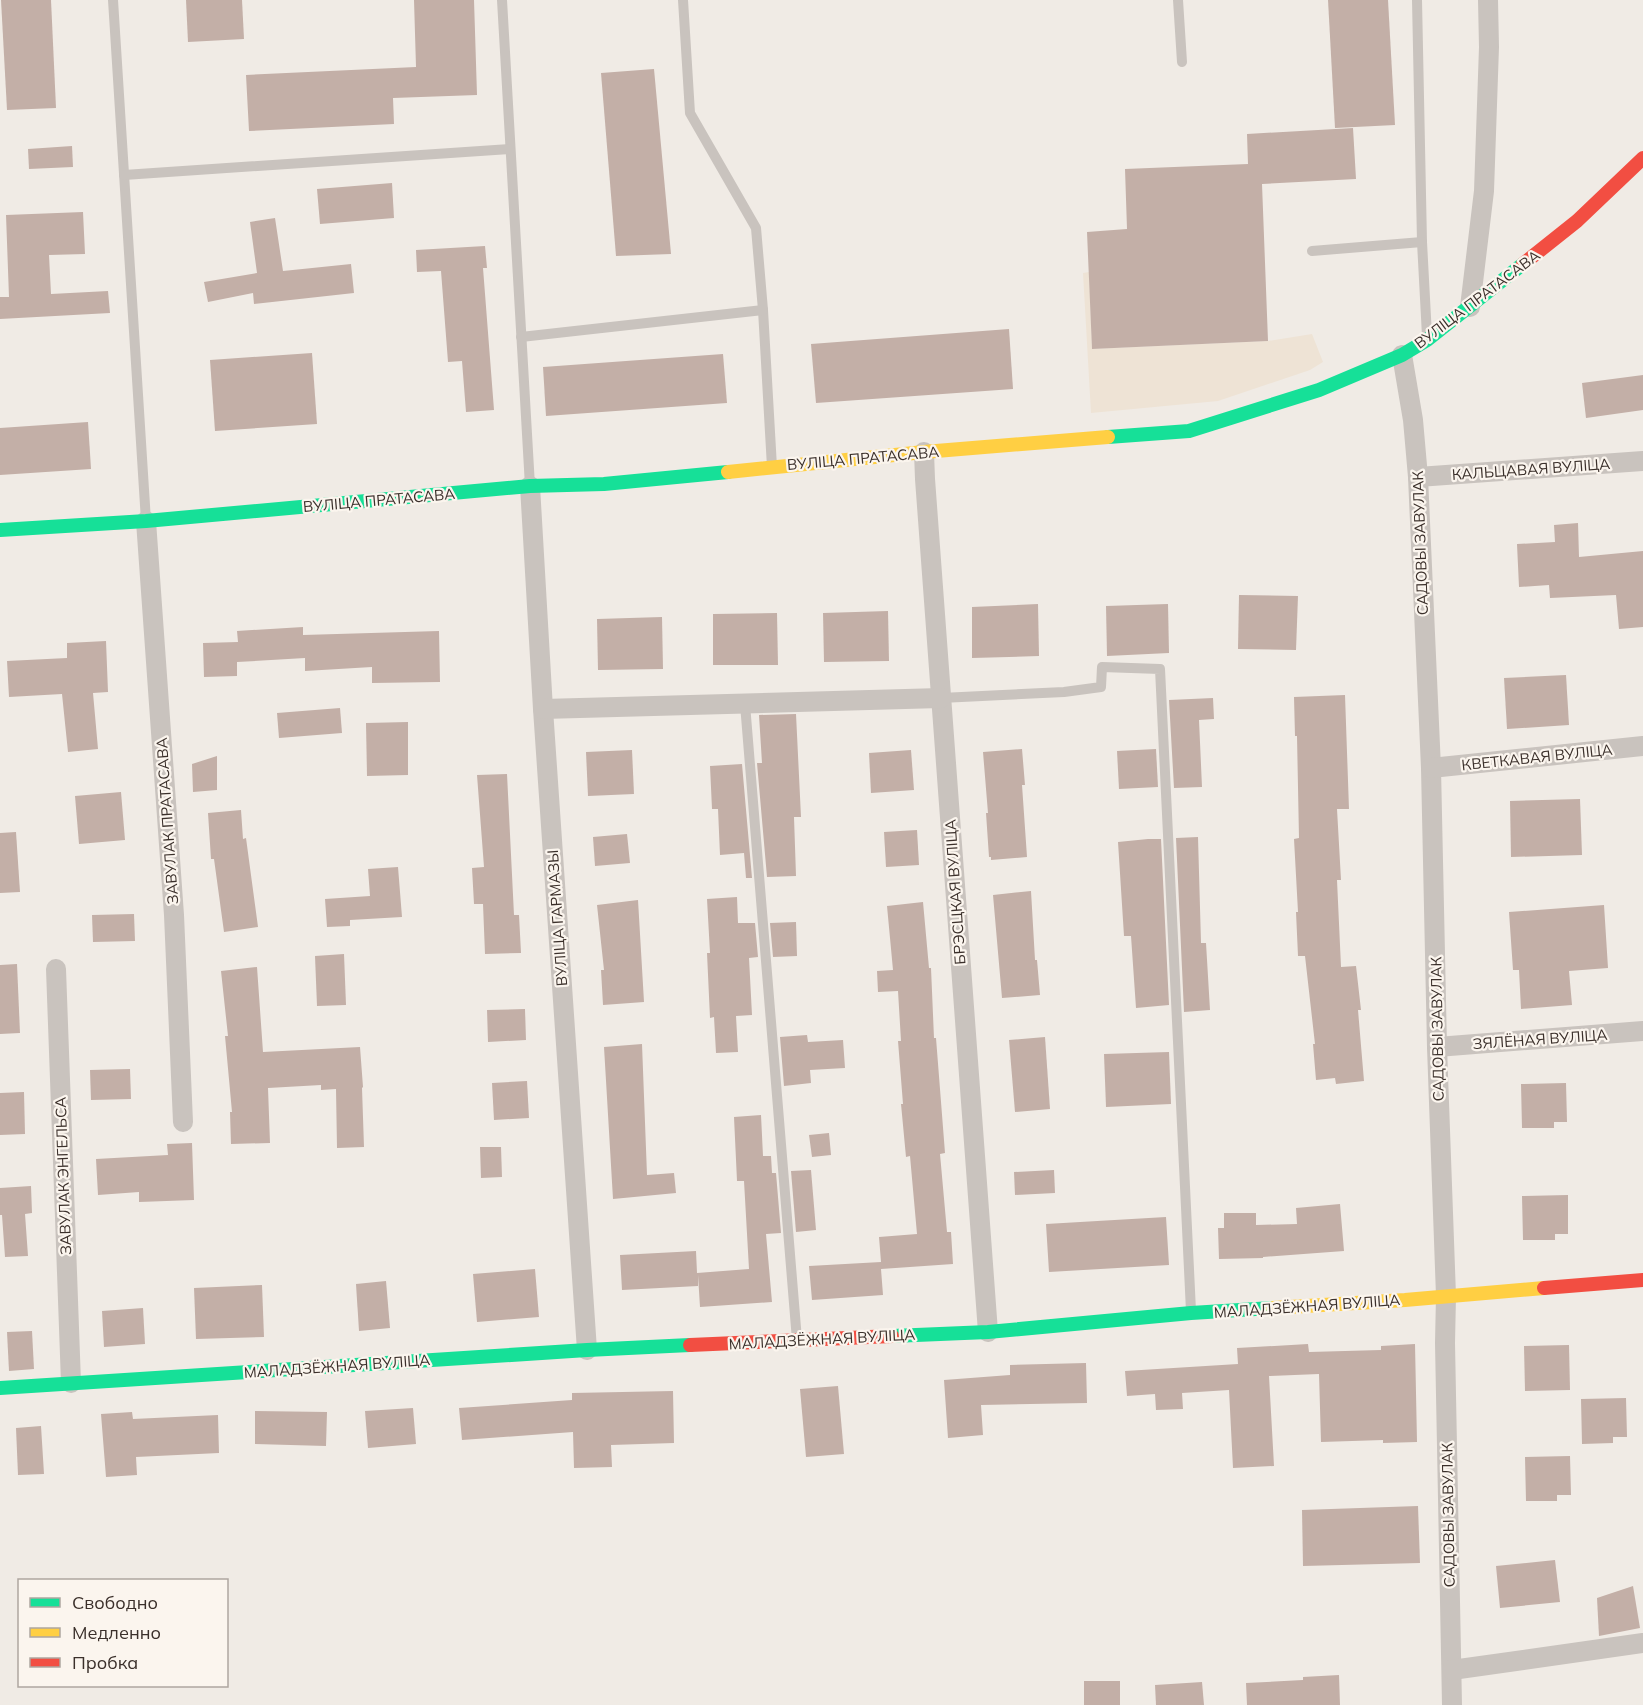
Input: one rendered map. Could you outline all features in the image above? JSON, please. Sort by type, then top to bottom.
[{"type":"main road","name":"ВУЛІЦА ПРАТАСАВА","points":[[0,530],[146,521],[530,486],[604,484],[924,452],[1189,431],[1319,390],[1402,355],[1427,340],[1577,221],[1643,158]]},
{"type":"main road","name":"МАЛАДЗЁЖНАЯ ВУЛІЦА","points":[[0,1388],[586,1350],[988,1332],[1191,1313],[1643,1280]]},
{"type":"street","points":[[1470,308],[1484,191],[1489,47],[1488,0]]},
{"type":"street","name":"САДОВЫ ЗАВУЛАК","points":[[1402,355],[1413,420],[1418,477],[1431,768],[1437,1047],[1446,1296],[1452,1705]]},
{"type":"street","name":"БРЭСЦКАЯ ВУЛІЦА","points":[[924,452],[988,1332]]},
{"type":"street","name":"КАЛЬЦАВАЯ ВУЛІЦА","points":[[1418,477],[1643,461]]},
{"type":"street","name":"ВУЛІЦА ГАРМАЗЫ","points":[[530,486],[586,1350]]},
{"type":"street","name":"ЗАВУЛАК ПРАТАСАВА","points":[[146,521],[174,915],[183,1122]]},
{"type":"street","points":[[543,709],[941,698]]},
{"type":"street","name":"КВЕТКАВАЯ ВУЛІЦА","points":[[1431,768],[1643,746]]},
{"type":"street","name":"ЗАВУЛАК ЭНГЕЛЬСА","points":[[56,969],[71,1383]]},
{"type":"street","name":"ЗЯЛЁНАЯ ВУЛІЦА","points":[[1437,1047],[1643,1031]]},
{"type":"street","points":[[1452,1670],[1643,1643]]},
{"type":"lane","points":[[113,0],[146,521]]},
{"type":"lane","points":[[502,0],[530,486]]},
{"type":"lane","points":[[683,0],[690,113],[756,228],[772,466]]},
{"type":"lane","points":[[1178,0],[1182,62]]},
{"type":"lane","points":[[1417,0],[1422,242],[1427,340]]},
{"type":"lane","points":[[124,175],[510,149]]},
{"type":"lane","points":[[1312,251],[1422,242]]},
{"type":"lane","points":[[520,337],[763,310]]},
{"type":"lane","points":[[941,698],[1064,692],[1101,687],[1102,667],[1160,669],[1191,1313]]},
{"type":"lane","points":[[745,704],[797,1341]]},
{"type":"shaded area","points":[[1089,272],[1092,349],[1268,341],[1312,334],[1323,362],[1310,370],[1218,401],[1091,413],[1083,273]]},
{"type":"building","points":[[1,0],[51,0],[56,108],[7,110]]},
{"type":"building","points":[[186,0],[242,0],[244,39],[188,42]]},
{"type":"building","points":[[414,0],[474,0],[477,95],[393,98],[394,124],[249,131],[246,75],[416,67]]},
{"type":"building","points":[[1328,0],[1388,0],[1395,125],[1335,128]]},
{"type":"building","points":[[654,69],[671,254],[616,256],[601,73]]},
{"type":"building","points":[[1353,128],[1356,179],[1262,184],[1268,341],[1092,349],[1087,232],[1127,229],[1125,169],[1248,164],[1247,134]]},
{"type":"building","points":[[72,146],[73,167],[29,169],[28,149]]},
{"type":"building","points":[[392,183],[394,218],[320,224],[317,189]]},
{"type":"building","points":[[83,212],[85,254],[49,255],[51,294],[108,291],[110,313],[0,319],[0,297],[9,297],[6,215]]},
{"type":"building","points":[[275,218],[283,271],[351,264],[354,293],[254,304],[253,293],[208,302],[204,282],[257,273],[250,222]]},
{"type":"building","points":[[485,246],[487,268],[483,268],[494,410],[466,412],[462,361],[448,362],[441,271],[417,272],[416,250]]},
{"type":"building","points":[[1009,329],[1013,389],[816,403],[811,344]]},
{"type":"building","points":[[312,353],[317,424],[215,431],[210,360]]},
{"type":"building","points":[[723,354],[727,403],[546,416],[543,367]]},
{"type":"building","points":[[1643,375],[1643,410],[1586,418],[1582,383]]},
{"type":"building","points":[[88,422],[91,469],[0,475],[0,428]]},
{"type":"building","points":[[1578,523],[1579,557],[1643,551],[1643,627],[1619,629],[1616,595],[1550,598],[1549,585],[1519,587],[1517,544],[1555,542],[1554,525]]},
{"type":"building","points":[[1239,595],[1298,596],[1296,650],[1238,649]]},
{"type":"building","points":[[1038,604],[1039,656],[972,658],[972,607]]},
{"type":"building","points":[[1168,604],[1169,653],[1107,656],[1106,606]]},
{"type":"building","points":[[888,611],[889,661],[824,662],[823,613]]},
{"type":"building","points":[[777,613],[778,665],[713,665],[713,614]]},
{"type":"building","points":[[662,617],[663,669],[598,670],[597,619]]},
{"type":"building","points":[[303,627],[303,635],[439,631],[440,682],[372,683],[372,667],[305,671],[305,658],[237,662],[237,676],[204,677],[203,643],[238,642],[237,631]]},
{"type":"building","points":[[106,641],[108,692],[93,693],[98,749],[68,752],[62,694],[9,697],[7,661],[67,658],[67,643]]},
{"type":"building","points":[[1566,675],[1569,725],[1507,729],[1504,678]]},
{"type":"building","points":[[1345,695],[1349,809],[1337,809],[1341,880],[1337,880],[1341,967],[1356,966],[1361,1010],[1358,1010],[1364,1081],[1336,1084],[1335,1078],[1316,1080],[1313,1044],[1315,1044],[1305,956],[1298,956],[1294,839],[1299,838],[1294,697]]},
{"type":"building","points":[[1213,698],[1214,719],[1199,720],[1202,787],[1174,788],[1169,700]]},
{"type":"building","points":[[340,708],[342,733],[279,738],[277,713]]},
{"type":"building","points":[[796,714],[801,817],[794,817],[796,876],[767,877],[757,763],[762,763],[759,715]]},
{"type":"building","points":[[408,722],[408,775],[367,776],[366,723]]},
{"type":"building","points":[[1022,749],[1027,857],[991,860],[983,752]]},
{"type":"building","points":[[1156,749],[1158,787],[1119,789],[1117,751]]},
{"type":"building","points":[[632,750],[634,794],[588,796],[586,752]]},
{"type":"building","points":[[911,750],[914,790],[871,793],[869,753]]},
{"type":"building","points":[[217,756],[217,790],[193,792],[192,764]]},
{"type":"building","points":[[742,764],[752,878],[746,878],[744,853],[720,855],[718,809],[712,809],[710,766]]},
{"type":"building","points":[[507,774],[514,915],[519,915],[521,953],[485,954],[483,904],[474,904],[472,868],[484,867],[477,775]]},
{"type":"building","points":[[121,792],[125,840],[79,844],[75,796]]},
{"type":"building","points":[[1580,799],[1582,855],[1511,857],[1510,801]]},
{"type":"building","points":[[241,810],[243,839],[246,838],[258,927],[224,932],[214,859],[211,859],[208,813]]},
{"type":"building","points":[[917,830],[919,865],[886,867],[884,832]]},
{"type":"building","points":[[16,832],[20,892],[0,893],[0,833]]},
{"type":"building","points":[[627,834],[630,863],[595,866],[593,837]]},
{"type":"building","points":[[1198,837],[1201,943],[1206,943],[1210,1010],[1184,1012],[1176,838]]},
{"type":"building","points":[[1161,839],[1169,1005],[1136,1008],[1131,936],[1124,936],[1118,842]]},
{"type":"building","points":[[398,867],[402,917],[350,920],[350,926],[327,927],[325,899],[370,896],[368,869]]},
{"type":"building","points":[[1031,891],[1035,960],[1037,960],[1040,995],[1002,998],[993,895]]},
{"type":"building","points":[[737,897],[738,923],[755,923],[758,957],[749,958],[752,1015],[736,1016],[738,1052],[716,1053],[714,1017],[710,1018],[707,899]]},
{"type":"building","points":[[638,900],[644,1002],[603,1005],[601,970],[604,970],[597,905]]},
{"type":"building","points":[[923,902],[929,968],[931,968],[934,1038],[936,1038],[945,1153],[940,1154],[947,1232],[951,1232],[953,1264],[881,1269],[883,1295],[812,1300],[809,1266],[881,1262],[879,1237],[917,1234],[910,1156],[906,1157],[901,1104],[903,1104],[898,1041],[901,1041],[898,991],[878,992],[877,971],[893,970],[887,906]]},
{"type":"building","points":[[1604,905],[1608,968],[1569,971],[1572,1005],[1521,1009],[1519,970],[1513,970],[1509,912]]},
{"type":"building","points":[[134,914],[135,941],[93,942],[92,915]]},
{"type":"building","points":[[796,922],[797,956],[773,957],[770,923]]},
{"type":"building","points":[[344,954],[346,1005],[317,1006],[315,956]]},
{"type":"building","points":[[17,964],[20,1033],[0,1034],[0,965]]},
{"type":"building","points":[[257,967],[263,1052],[360,1047],[364,1147],[337,1148],[336,1089],[321,1090],[321,1085],[268,1088],[270,1143],[231,1144],[230,1112],[232,1112],[225,1036],[228,1036],[221,971]]},
{"type":"building","points":[[525,1009],[526,1040],[488,1042],[487,1010]]},
{"type":"building","points":[[807,1035],[808,1042],[843,1040],[845,1068],[810,1070],[811,1083],[784,1086],[780,1037]]},
{"type":"building","points":[[1045,1037],[1050,1109],[1015,1112],[1009,1040]]},
{"type":"building","points":[[642,1044],[647,1175],[674,1173],[676,1193],[613,1199],[604,1047]]},
{"type":"building","points":[[1169,1052],[1171,1104],[1106,1107],[1104,1054]]},
{"type":"building","points":[[130,1069],[131,1099],[91,1100],[90,1070]]},
{"type":"building","points":[[527,1081],[529,1118],[494,1120],[492,1083]]},
{"type":"building","points":[[1566,1083],[1567,1122],[1554,1122],[1554,1128],[1522,1128],[1521,1084]]},
{"type":"building","points":[[24,1092],[25,1134],[0,1135],[0,1093]]},
{"type":"building","points":[[761,1115],[763,1156],[771,1156],[772,1173],[776,1173],[781,1233],[766,1234],[772,1302],[700,1307],[698,1275],[698,1286],[622,1290],[620,1255],[696,1251],[697,1273],[749,1269],[744,1181],[737,1181],[734,1117]]},
{"type":"building","points":[[829,1133],[831,1155],[812,1157],[809,1135]]},
{"type":"building","points":[[192,1143],[194,1200],[139,1202],[139,1192],[98,1195],[96,1159],[168,1155],[167,1144]]},
{"type":"building","points":[[480,1147],[501,1147],[502,1177],[481,1178]]},
{"type":"building","points":[[811,1170],[816,1230],[796,1232],[791,1171]]},
{"type":"building","points":[[1054,1170],[1055,1193],[1015,1195],[1014,1172]]},
{"type":"building","points":[[31,1186],[32,1213],[25,1214],[28,1256],[5,1257],[2,1215],[0,1215],[0,1188]]},
{"type":"building","points":[[1568,1195],[1568,1234],[1555,1234],[1555,1240],[1523,1240],[1522,1196]]},
{"type":"building","points":[[1340,1204],[1344,1251],[1263,1258],[1219,1259],[1218,1228],[1224,1228],[1224,1213],[1256,1213],[1256,1225],[1297,1224],[1296,1208]]},
{"type":"building","points":[[1166,1217],[1169,1265],[1049,1272],[1046,1224]]},
{"type":"building","points":[[535,1269],[539,1317],[477,1322],[473,1274]]},
{"type":"building","points":[[386,1281],[390,1328],[359,1331],[356,1284]]},
{"type":"building","points":[[262,1285],[264,1337],[196,1339],[194,1288]]},
{"type":"building","points":[[143,1308],[145,1344],[104,1347],[102,1311]]},
{"type":"building","points":[[32,1331],[34,1369],[9,1371],[7,1332]]},
{"type":"building","points":[[1308,1344],[1309,1352],[1381,1350],[1381,1346],[1415,1344],[1417,1442],[1383,1443],[1383,1440],[1321,1442],[1319,1374],[1269,1376],[1274,1466],[1233,1468],[1229,1390],[1182,1393],[1183,1409],[1156,1410],[1155,1394],[1127,1396],[1125,1371],[1238,1364],[1237,1348]]},
{"type":"building","points":[[1569,1345],[1570,1390],[1525,1391],[1524,1346]]},
{"type":"building","points":[[1086,1363],[1087,1403],[981,1405],[983,1435],[948,1438],[944,1380],[1010,1375],[1010,1365]]},
{"type":"building","points":[[838,1386],[844,1454],[806,1457],[800,1389]]},
{"type":"building","points":[[673,1391],[674,1443],[611,1445],[612,1467],[574,1468],[573,1432],[462,1440],[459,1408],[572,1400],[572,1393]]},
{"type":"building","points":[[1626,1398],[1627,1437],[1613,1437],[1613,1443],[1582,1444],[1581,1399]]},
{"type":"building","points":[[413,1408],[416,1444],[368,1448],[365,1411]]},
{"type":"building","points":[[255,1411],[327,1412],[326,1446],[255,1444]]},
{"type":"building","points":[[132,1412],[133,1419],[218,1415],[219,1453],[136,1457],[137,1475],[106,1477],[101,1414]]},
{"type":"building","points":[[41,1426],[44,1474],[18,1475],[16,1428]]},
{"type":"building","points":[[1570,1456],[1571,1495],[1557,1495],[1557,1501],[1526,1501],[1525,1457]]},
{"type":"building","points":[[1418,1506],[1420,1563],[1303,1566],[1302,1510]]},
{"type":"building","points":[[1555,1560],[1560,1602],[1500,1608],[1496,1566]]},
{"type":"building","points":[[1633,1586],[1640,1628],[1599,1636],[1597,1598]]},
{"type":"building","points":[[1339,1675],[1340,1705],[1247,1705],[1246,1683],[1303,1680],[1303,1677]]},
{"type":"building","points":[[1084,1681],[1120,1681],[1120,1705],[1084,1705]]},
{"type":"building","points":[[1202,1682],[1204,1705],[1156,1705],[1155,1685]]},
{"type":"traffic: fast","points":[[1108,437],[1189,431],[1319,390],[1402,355],[1427,340],[1523,264]]},
{"type":"traffic: fast","points":[[0,530],[146,521],[530,486],[604,484],[728,472]]},
{"type":"traffic: fast","points":[[892,1336],[988,1332],[1191,1313],[1273,1308]]},
{"type":"traffic: fast","points":[[0,1388],[690,1345]]},
{"type":"traffic: slow","points":[[728,472],[924,452],[1108,437]]},
{"type":"traffic: slow","points":[[1273,1308],[1544,1288]]},
{"type":"traffic: jam","points":[[1523,264],[1577,221],[1643,158]]},
{"type":"traffic: jam","points":[[1544,1288],[1643,1280]]},
{"type":"traffic: jam","points":[[690,1345],[892,1336]]}]
